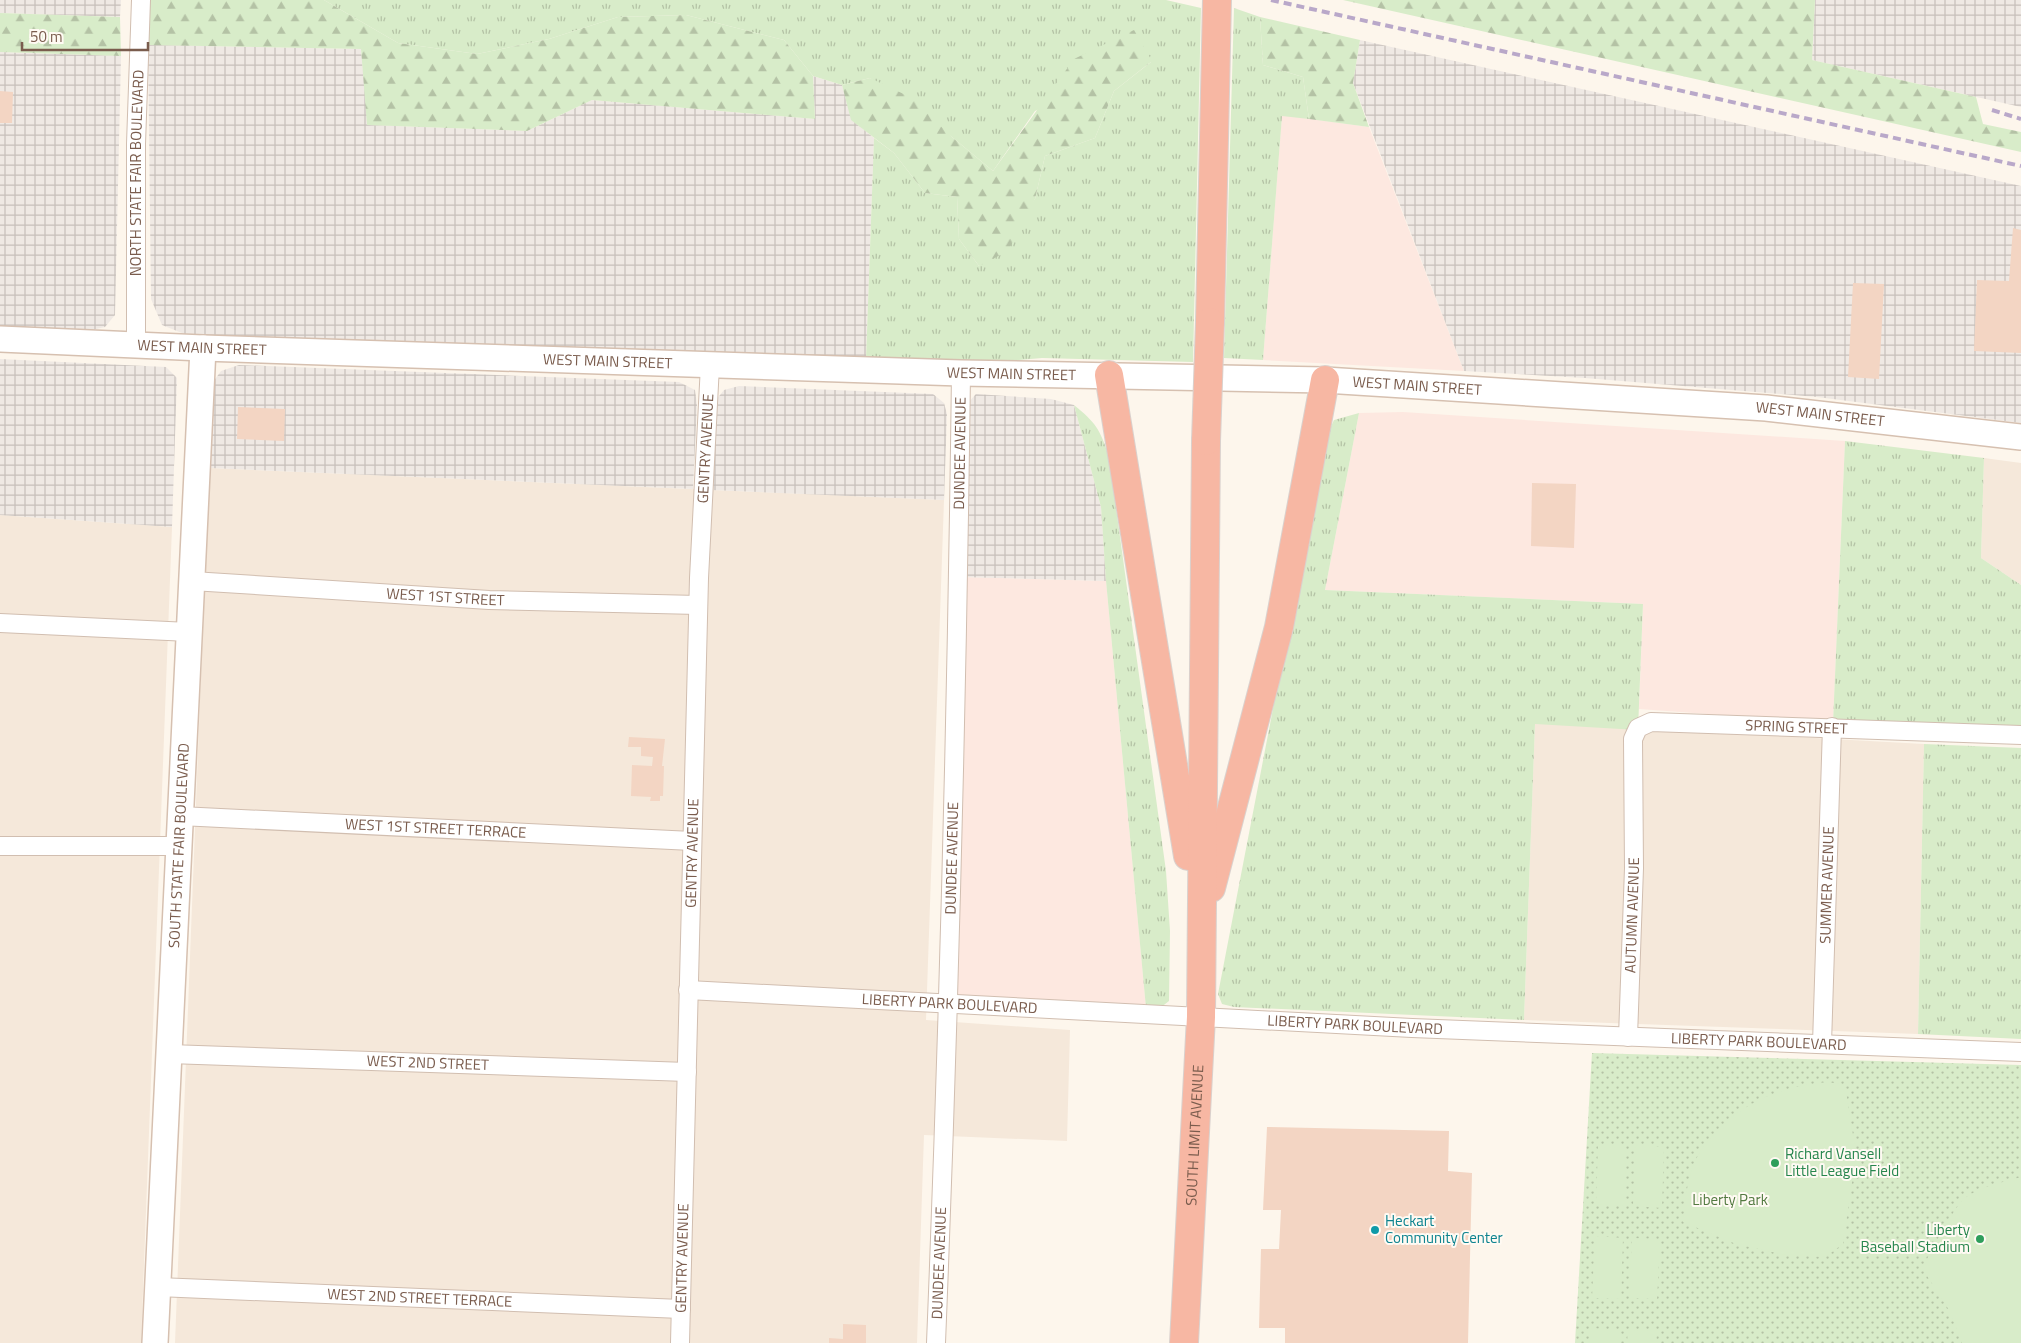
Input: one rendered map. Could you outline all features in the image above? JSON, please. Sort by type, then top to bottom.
[{"type":"highway","points":[[1200,929],[1206,441],[1217,0]]},
{"type":"highway","points":[[1109,375],[1200,929]]},
{"type":"highway","points":[[1200,929],[1280,627],[1325,380]]},
{"type":"highway","name":"SOUTH LIMIT AVENUE","points":[[1184,1343],[1201,1017],[1200,929]]},
{"type":"main road","name":"WEST MAIN STREET","points":[[0,340],[961,373],[1325,380],[1766,408],[2021,437]]},
{"type":"main road","name":"SOUTH STATE FAIR BOULEVARD","points":[[155,1343],[203,348]]},
{"type":"street","name":"NORTH STATE FAIR BOULEVARD","points":[[136,345],[136,144],[140,0]]},
{"type":"street","name":"GENTRY AVENUE","points":[[680,1343],[698,605],[710,365]]},
{"type":"street","name":"DUNDEE AVENUE","points":[[936,1343],[948,1004],[958,620],[961,373]]},
{"type":"street","name":"WEST 1ST STREET","points":[[192,581],[489,600],[698,605]]},
{"type":"street","points":[[0,623],[189,632]]},
{"type":"street","name":"SPRING STREET","points":[[1634,792],[1633,740],[1638,728],[1651,722],[2021,735]]},
{"type":"street","name":"SUMMER AVENUE","points":[[1822,1044],[1832,727]]},
{"type":"street","name":"AUTUMN AVENUE","points":[[1628,1037],[1634,868],[1634,792]]},
{"type":"street","name":"WEST 1ST STREET TERRACE","points":[[180,816],[692,841]]},
{"type":"street","points":[[0,846],[179,846]]},
{"type":"street","name":"LIBERTY PARK BOULEVARD","points":[[688,990],[1628,1037],[2021,1052]]},
{"type":"street","name":"WEST 2ND STREET","points":[[169,1054],[687,1072]]},
{"type":"street","name":"WEST 2ND STREET TERRACE","points":[[158,1287],[681,1309]]},
{"type":"shaded area","points":[[0,0],[121,0],[120,17],[0,13]]},
{"type":"shaded area","points":[[1815,0],[2021,0],[2021,107],[1812,60]]},
{"type":"shaded area","points":[[1360,40],[2021,186],[2021,423],[1817,397],[1585,378],[1464,371],[1353,83]]},
{"type":"shaded area","points":[[148,45],[361,49],[368,125],[527,131],[592,100],[815,119],[813,76],[842,85],[852,120],[874,138],[866,359],[187,335],[162,325],[151,299]]},
{"type":"shaded area","points":[[0,52],[121,56],[115,315],[105,327],[83,332],[0,329]]},
{"type":"shaded area","points":[[1282,115],[1369,127],[1464,371],[1263,360]]},
{"type":"shaded area","points":[[0,359],[166,367],[177,378],[172,527],[0,515]]},
{"type":"shaded area","points":[[239,365],[679,382],[695,390],[697,405],[693,489],[209,468],[213,382],[221,371]]},
{"type":"shaded area","points":[[739,386],[933,394],[944,403],[947,414],[944,500],[711,490],[716,400],[724,390]]},
{"type":"shaded area","points":[[976,394],[1051,399],[1074,405],[1101,507],[1106,581],[960,577],[967,404]]},
{"type":"shaded area","points":[[1403,412],[1845,441],[1833,723],[1639,709],[1643,604],[1325,590],[1359,413]]},
{"type":"shaded area","points":[[1984,458],[2021,463],[2021,585],[1981,558]]},
{"type":"shaded area","points":[[209,468],[944,500],[926,1020],[1070,1030],[1067,1141],[924,1135],[917,1343],[175,1343]]},
{"type":"shaded area","points":[[0,515],[172,527],[141,1343],[0,1343]]},
{"type":"shaded area","points":[[960,577],[1106,581],[1146,1008],[960,998],[951,985]]},
{"type":"shaded area","points":[[1535,723],[1924,744],[1918,1034],[1524,1020]]},
{"type":"green space","points":[[148,0],[324,0],[398,43],[477,54],[549,39],[618,17],[686,15],[784,40],[813,76],[815,119],[592,100],[527,131],[367,125],[361,49],[148,45]]},
{"type":"green space","points":[[324,0],[1166,0],[1201,8],[1193,362],[1042,358],[983,363],[866,359],[874,138],[894,153],[925,193],[957,197],[959,239],[979,266],[1035,199],[1045,156],[1095,138],[1114,91],[1151,62],[1035,111],[993,171],[952,137],[870,78],[842,85],[813,76],[784,40],[686,15],[618,17],[549,39],[477,54],[398,43]]},
{"type":"green space","points":[[1343,0],[1815,0],[1812,60],[1976,97],[1983,124],[2021,132],[2021,152]]},
{"type":"green space","points":[[1234,8],[1260,17],[1263,65],[1303,77],[1309,119],[1282,116],[1263,360],[1224,358]]},
{"type":"green space","points":[[0,13],[120,17],[121,56],[0,52]]},
{"type":"green space","points":[[1260,17],[1360,40],[1353,83],[1369,127],[1309,119],[1303,77],[1263,65]]},
{"type":"green space","points":[[1134,30],[1152,61],[1114,91],[1095,138],[1045,156],[1035,199],[1008,251],[979,266],[959,239],[957,197],[925,193],[894,153],[851,120],[842,85],[870,78],[912,98],[952,137],[993,171],[1074,59]]},
{"type":"green space","points":[[1074,405],[1096,427],[1109,457],[1166,871],[1170,931],[1169,1001],[1160,1008],[1146,1008],[1106,581],[1101,507]]},
{"type":"green space","points":[[1359,413],[1325,590],[1643,604],[1638,730],[1535,724],[1524,1020],[1234,1007],[1222,1004],[1218,994],[1325,439],[1334,420]]},
{"type":"green space","points":[[1845,441],[1984,458],[1981,558],[2021,585],[2021,731],[1833,723]]},
{"type":"green space","points":[[1924,744],[2021,748],[2021,1039],[1918,1034]]},
{"type":"green space","name":"Liberty Park","points":[[1592,1053],[2021,1065],[2021,1343],[1575,1343]]},
{"type":"green space","name":"Richard Vansell Little League Field","points":[[1828,1082],[1845,1085],[1856,1154],[1843,1244],[1825,1257],[1786,1255],[1736,1244],[1683,1222],[1688,1184],[1694,1163],[1704,1146],[1722,1126],[1748,1106],[1763,1098],[1794,1087]]},
{"type":"green space","points":[[1598,1144],[1626,1146],[1625,1206],[1596,1204]]},
{"type":"green space","points":[[1636,1145],[1664,1147],[1662,1208],[1633,1206]]},
{"type":"green space","name":"Liberty Baseball Stadium","points":[[2021,1177],[2021,1343],[1962,1343],[1949,1310],[1922,1268],[1948,1222],[1964,1199],[1983,1188]]},
{"type":"green space","points":[[1595,1236],[1623,1238],[1621,1299],[1592,1298]]},
{"type":"green space","points":[[1632,1238],[1660,1239],[1657,1299],[1629,1298]]},
{"type":"green space","points":[[1591,1328],[1619,1330],[1619,1343],[1591,1343]]},
{"type":"green space","points":[[1628,1330],[1657,1331],[1656,1343],[1627,1343]]},
{"type":"building","points":[[0,91],[13,92],[12,123],[0,123]]},
{"type":"building","points":[[2013,228],[2021,230],[2021,353],[1974,351],[1977,280],[2009,281]]},
{"type":"building","points":[[1853,283],[1884,284],[1879,379],[1848,377]]},
{"type":"building","points":[[238,407],[285,409],[284,441],[237,439]]},
{"type":"building","points":[[1532,483],[1576,484],[1574,548],[1531,546]]},
{"type":"building","points":[[629,737],[665,739],[662,766],[664,766],[663,796],[660,796],[660,801],[650,801],[651,797],[631,796],[632,765],[652,766],[653,757],[641,756],[641,747],[628,747]]},
{"type":"building","name":"Heckart Community Center","points":[[1267,1127],[1449,1131],[1448,1171],[1472,1173],[1468,1343],[1285,1343],[1285,1328],[1259,1328],[1261,1249],[1279,1249],[1281,1210],[1263,1210]]},
{"type":"building","points":[[843,1324],[866,1325],[866,1343],[829,1343],[829,1338],[843,1339]]},
{"type":"railway","points":[[1271,0],[2021,166]]},
{"type":"railway","points":[[1992,110],[2021,119]]},
{"type":"place","name":"Richard Vansell Little League Field","points":[[1775,1163]]},
{"type":"place","name":"Heckart Community Center","points":[[1375,1230]]},
{"type":"place","name":"Liberty Baseball Stadium","points":[[1980,1239]]}]
